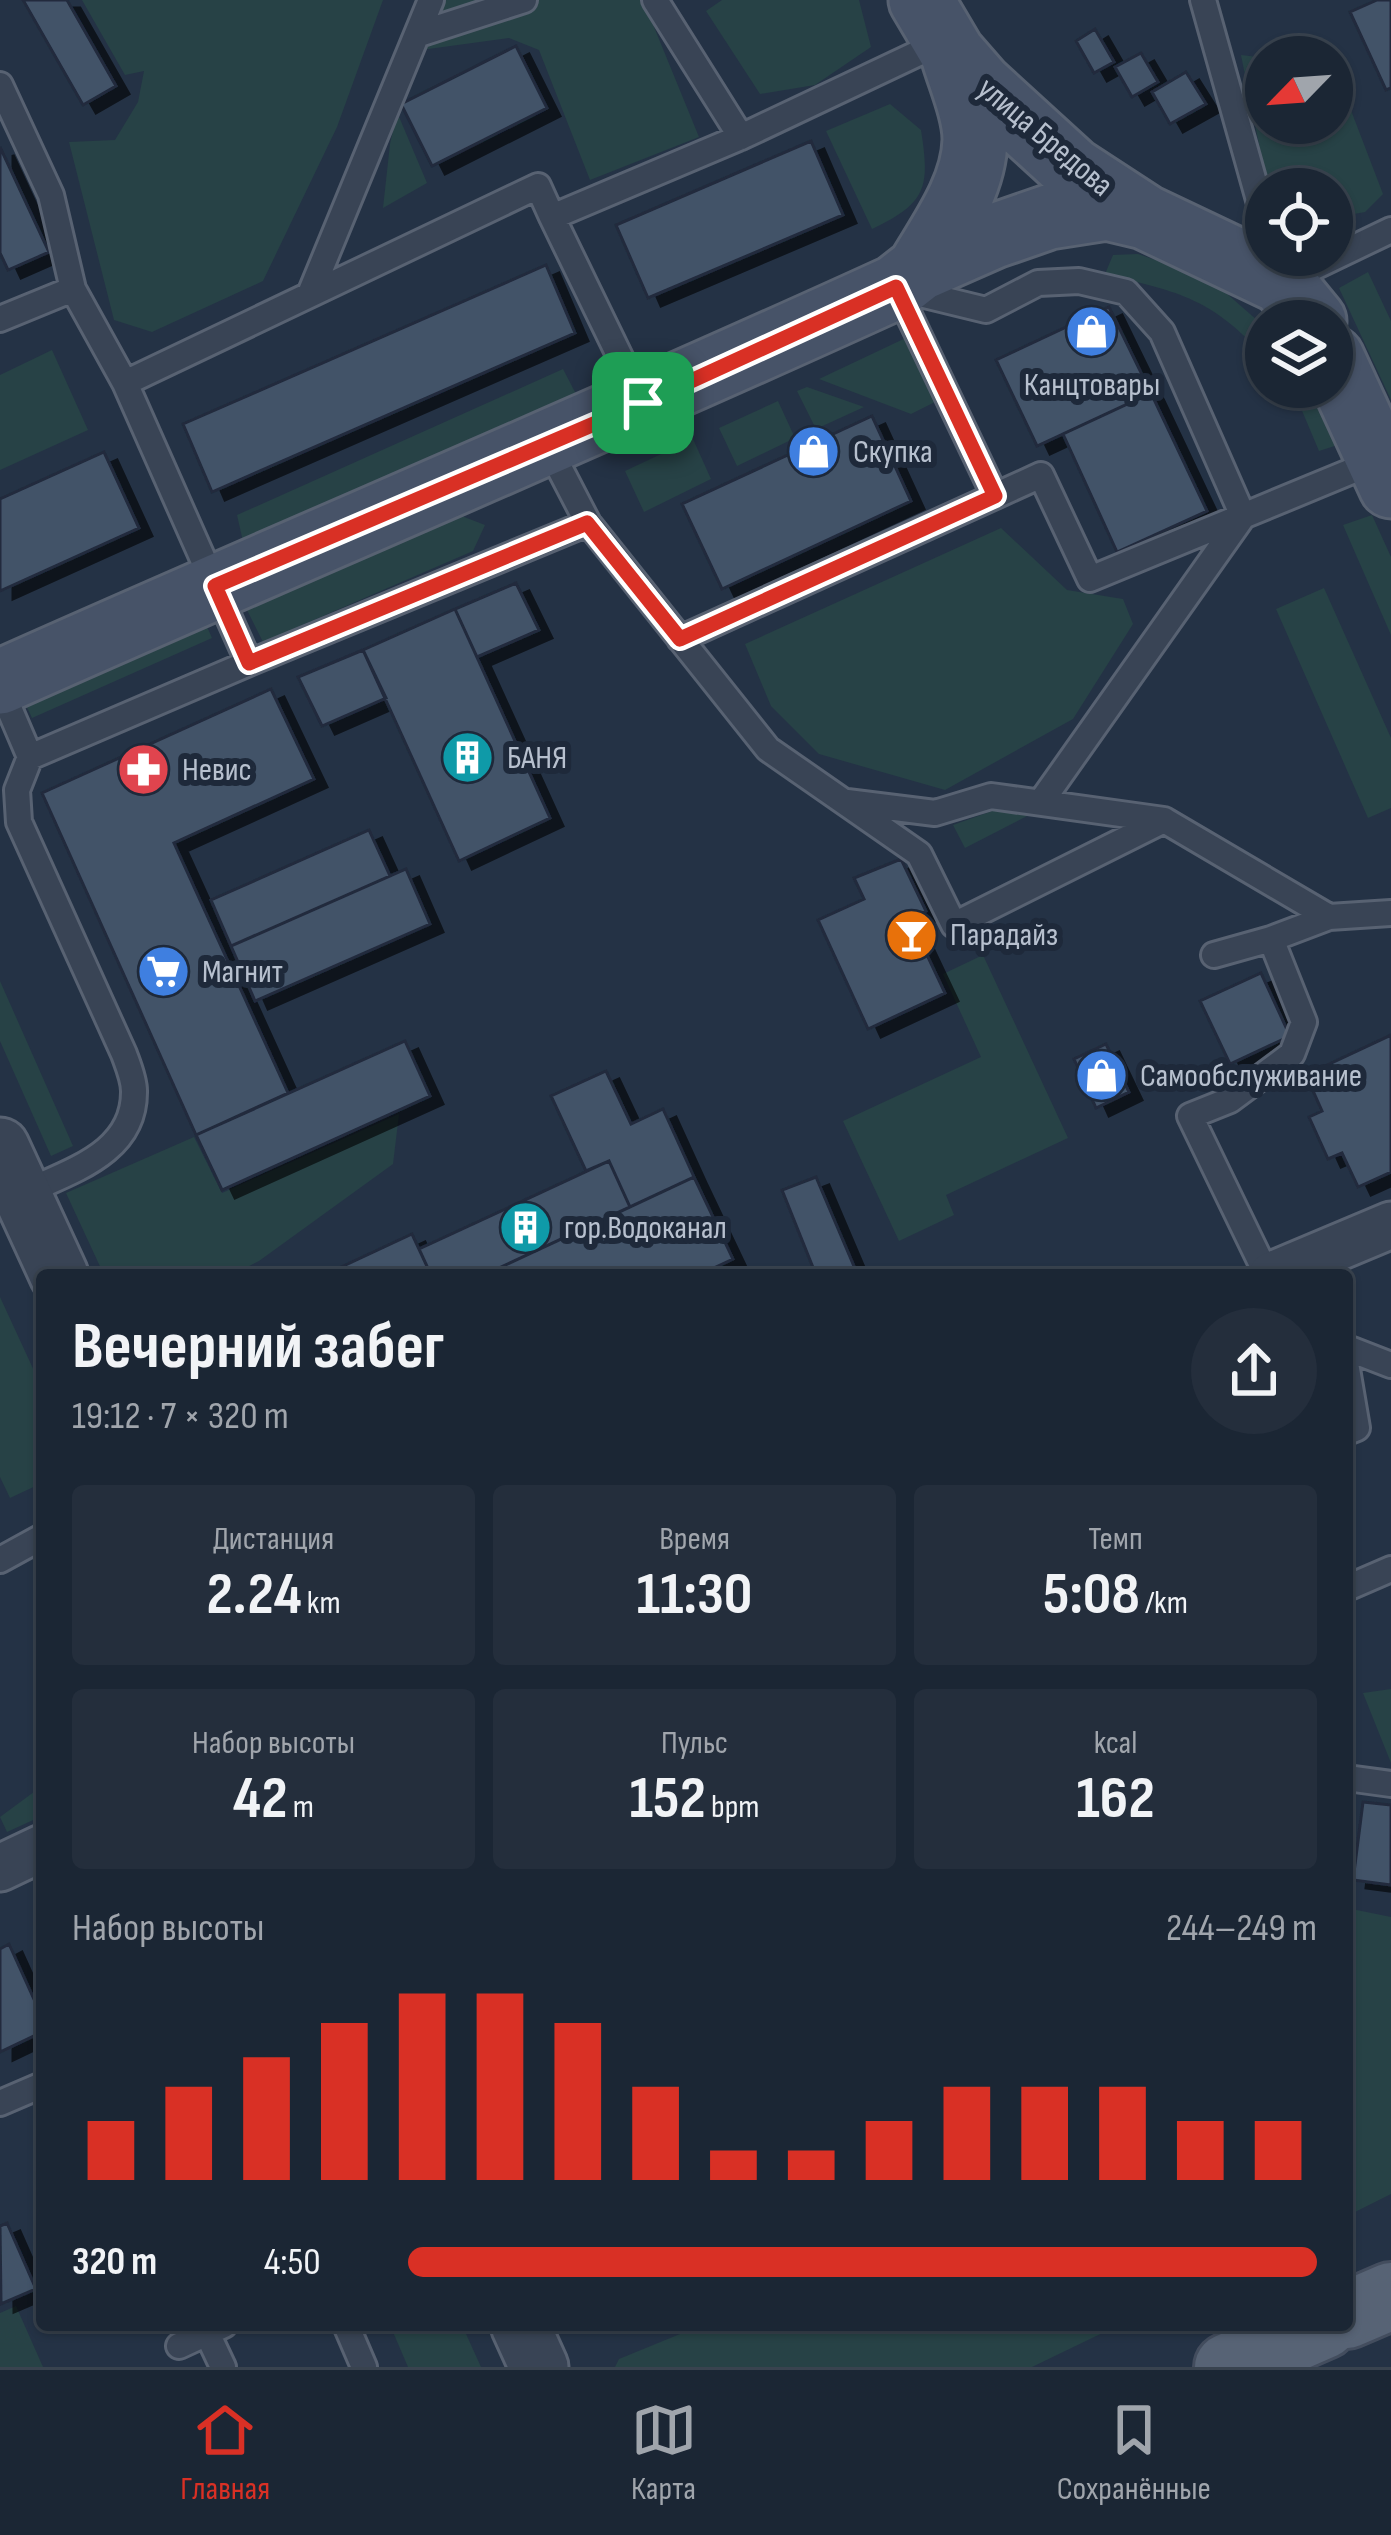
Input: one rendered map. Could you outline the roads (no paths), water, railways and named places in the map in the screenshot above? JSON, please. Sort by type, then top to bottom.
[{"type":"main road","name":"улица Бредова","points":[[940,31],[1010,115],[1072,170],[1145,218],[1245,256]]},
{"type":"main road","points":[[907,278],[956,205],[973,153],[975,138],[940,31]]},
{"type":"main road","points":[[0,684],[215,586],[643,403],[994,236],[1048,217],[1106,208],[1145,218]]},
{"type":"main road","points":[[1353,404],[1385,473]]},
{"type":"main road","points":[[1353,2312],[1391,2296]]},
{"type":"main road","points":[[1228,2367],[1310,2331]]},
{"type":"street","points":[[11,1171],[56,1269]]},
{"type":"street","points":[[1294,1269],[1391,1225]]},
{"type":"street","points":[[0,1868],[36,1851]]},
{"type":"street","points":[[523,2331],[539,2367]]},
{"type":"lane","points":[[310,294],[431,0]]},
{"type":"lane","points":[[419,34],[524,0]]},
{"type":"lane","points":[[655,0],[741,137]]},
{"type":"lane","points":[[1203,0],[1253,168]]},
{"type":"lane","points":[[552,217],[741,137],[940,31]]},
{"type":"lane","points":[[0,86],[51,195],[73,289],[125,382],[249,663]]},
{"type":"lane","points":[[125,382],[538,186],[643,403]]},
{"type":"lane","points":[[1353,245],[1391,230]]},
{"type":"lane","points":[[907,278],[995,496]]},
{"type":"lane","points":[[907,278],[986,310],[1038,283],[1079,281],[1126,292],[1162,332],[1243,516]]},
{"type":"lane","points":[[0,319],[73,289]]},
{"type":"lane","points":[[548,444],[587,523],[768,748],[919,854],[955,925],[1164,820]]},
{"type":"lane","points":[[680,639],[1041,475],[1090,579],[1243,516],[1385,473]]},
{"type":"lane","points":[[1041,802],[1243,516]]},
{"type":"lane","points":[[11,1171],[111,1149],[130,1122],[135,1088],[19,822],[16,790],[30,758],[587,523]]},
{"type":"lane","points":[[0,684],[30,758]]},
{"type":"lane","points":[[841,801],[935,813],[991,796],[1164,820],[1329,916]]},
{"type":"lane","points":[[1214,955],[1329,916],[1391,913]]},
{"type":"lane","points":[[1271,939],[1304,1022],[1292,1054],[1230,1100],[1190,1116],[1285,1269]]},
{"type":"lane","points":[[1353,1350],[1391,1365]]},
{"type":"lane","points":[[1353,1401],[1358,1428],[1353,1430]]},
{"type":"lane","points":[[0,1560],[36,1540]]},
{"type":"lane","points":[[1353,1585],[1391,1569]]},
{"type":"lane","points":[[1353,1779],[1391,1784]]},
{"type":"lane","points":[[0,2103],[36,2088]]},
{"type":"lane","points":[[349,2331],[364,2367]]},
{"type":"lane","points":[[199,2333],[223,2367]]},
{"type":"place","name":"Канцтовары","points":[[1092,331]]},
{"type":"place","name":"Скупка","points":[[814,452]]},
{"type":"place","name":"БАНЯ","points":[[468,758]]},
{"type":"place","name":"Невис","points":[[143,770]]},
{"type":"place","name":"Парадайз","points":[[911,935]]},
{"type":"place","name":"Магнит","points":[[163,972]]},
{"type":"place","name":"Самообслуживание","points":[[1101,1076]]},
{"type":"place","name":"гор.Водоканал","points":[[525,1228]]}]
